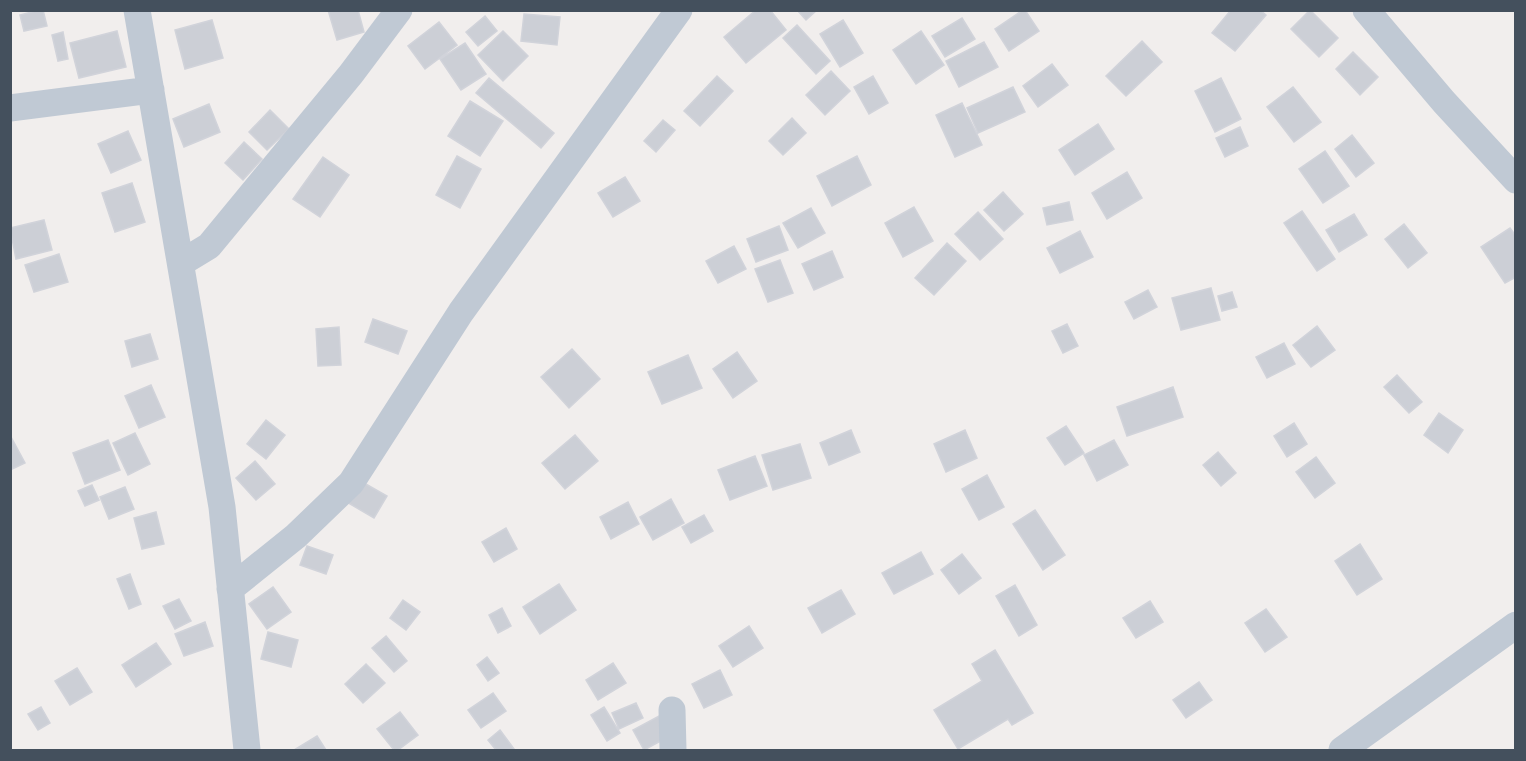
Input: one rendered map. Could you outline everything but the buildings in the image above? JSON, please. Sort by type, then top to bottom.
[{"type":"street","points":[[137,10],[222,507],[247,750]]},
{"type":"street","points":[[180,263],[208,246],[351,74],[399,10]]},
{"type":"street","points":[[230,589],[296,536],[351,483],[461,312],[679,10]]},
{"type":"street","points":[[1366,10],[1444,102],[1515,180]]},
{"type":"street","points":[[10,108],[150,90]]},
{"type":"street","points":[[1342,750],[1515,625]]},
{"type":"street","points":[[672,710],[673,750]]}]
